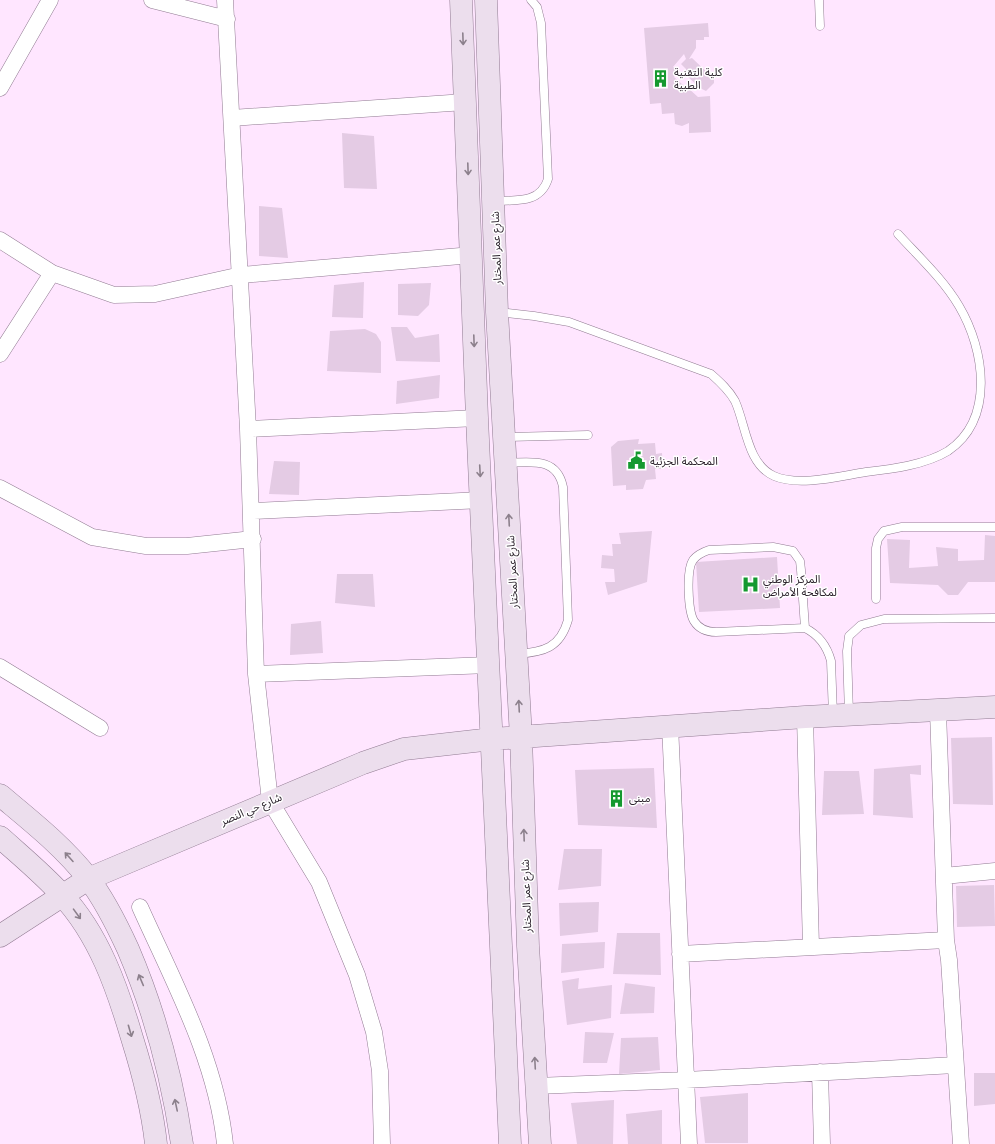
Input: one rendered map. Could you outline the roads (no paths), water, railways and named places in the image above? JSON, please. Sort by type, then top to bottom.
[{"type":"street","points":[[0,88],[50,0]]},
{"type":"street","points":[[152,0],[227,19]]},
{"type":"street","points":[[226,0],[252,511],[256,674],[270,801],[319,882],[357,975],[374,1032],[380,1071],[382,1144]]},
{"type":"street","points":[[461,0],[472,255],[477,418],[482,500],[510,1144]]},
{"type":"street","name":"شارع عمر المختار","points":[[486,0],[497,312],[521,737],[528,946],[540,1144]]},
{"type":"street","points":[[232,118],[465,102]]},
{"type":"street","points":[[0,240],[52,273],[114,295],[154,294],[241,275],[472,255]]},
{"type":"street","points":[[0,354],[52,273]]},
{"type":"street","points":[[473,312],[497,312]]},
{"type":"street","points":[[248,429],[477,418]]},
{"type":"street","points":[[0,488],[92,536],[146,546],[187,546],[253,540]]},
{"type":"street","points":[[252,511],[482,500]]},
{"type":"street","points":[[256,674],[489,665]]},
{"type":"street","points":[[0,667],[100,728]]},
{"type":"street","name":"شارع حي النصر","points":[[0,936],[88,878],[363,763],[404,749],[492,739],[670,725],[995,708]]},
{"type":"street","points":[[938,711],[946,940],[949,960],[961,1144]]},
{"type":"street","points":[[805,717],[811,947]]},
{"type":"street","points":[[670,725],[689,1144]]},
{"type":"street","points":[[0,795],[62,850],[88,878],[120,931],[145,990],[155,1021],[171,1081],[182,1144]]},
{"type":"street","points":[[0,837],[62,895],[94,940],[113,978],[126,1015],[147,1090],[156,1144]]},
{"type":"street","points":[[944,876],[995,871]]},
{"type":"street","points":[[140,907],[200,1040],[216,1093],[224,1144]]},
{"type":"street","points":[[680,954],[946,940]]},
{"type":"street","points":[[501,947],[528,946]]},
{"type":"street","points":[[536,1086],[686,1080],[955,1064]]},
{"type":"street","points":[[820,1072],[822,1144]]},
{"type":"street","points":[[147,1090],[171,1081]]},
{"type":"lane","points":[[494,201],[529,199],[541,192],[548,178],[541,23],[537,7],[531,0]]},
{"type":"lane","points":[[819,0],[820,26]]},
{"type":"lane","points":[[497,312],[569,322],[700,369],[710,374],[728,390],[734,400],[756,460],[772,475],[794,481],[877,471],[918,463],[947,452],[965,437],[976,421],[981,404],[984,381],[977,345],[958,304],[932,270],[898,234]]},
{"type":"lane","points":[[504,437],[588,435]]},
{"type":"lane","points":[[506,463],[544,463],[559,475],[563,487],[568,608],[568,620],[565,631],[559,640],[550,648],[540,652],[516,654]]},
{"type":"lane","points":[[876,599],[876,548],[878,539],[884,531],[902,527],[995,527]]},
{"type":"lane","points":[[805,628],[801,566],[793,551],[773,546],[715,549],[703,552],[691,565],[689,578],[692,614],[695,623],[702,629],[716,632],[805,628],[817,636],[830,654],[841,715]]},
{"type":"lane","points":[[841,715],[849,636],[861,625],[884,619],[995,618]]},
{"type":"place","name":"كلية التقنية الطبية","points":[[661,78]]},
{"type":"place","name":"المحكمة الجزئية","points":[[637,461]]},
{"type":"place","name":"المركز الوطني لمكافحة الأمراض","points":[[750,585]]},
{"type":"place","name":"مبنى","points":[[616,798]]}]
